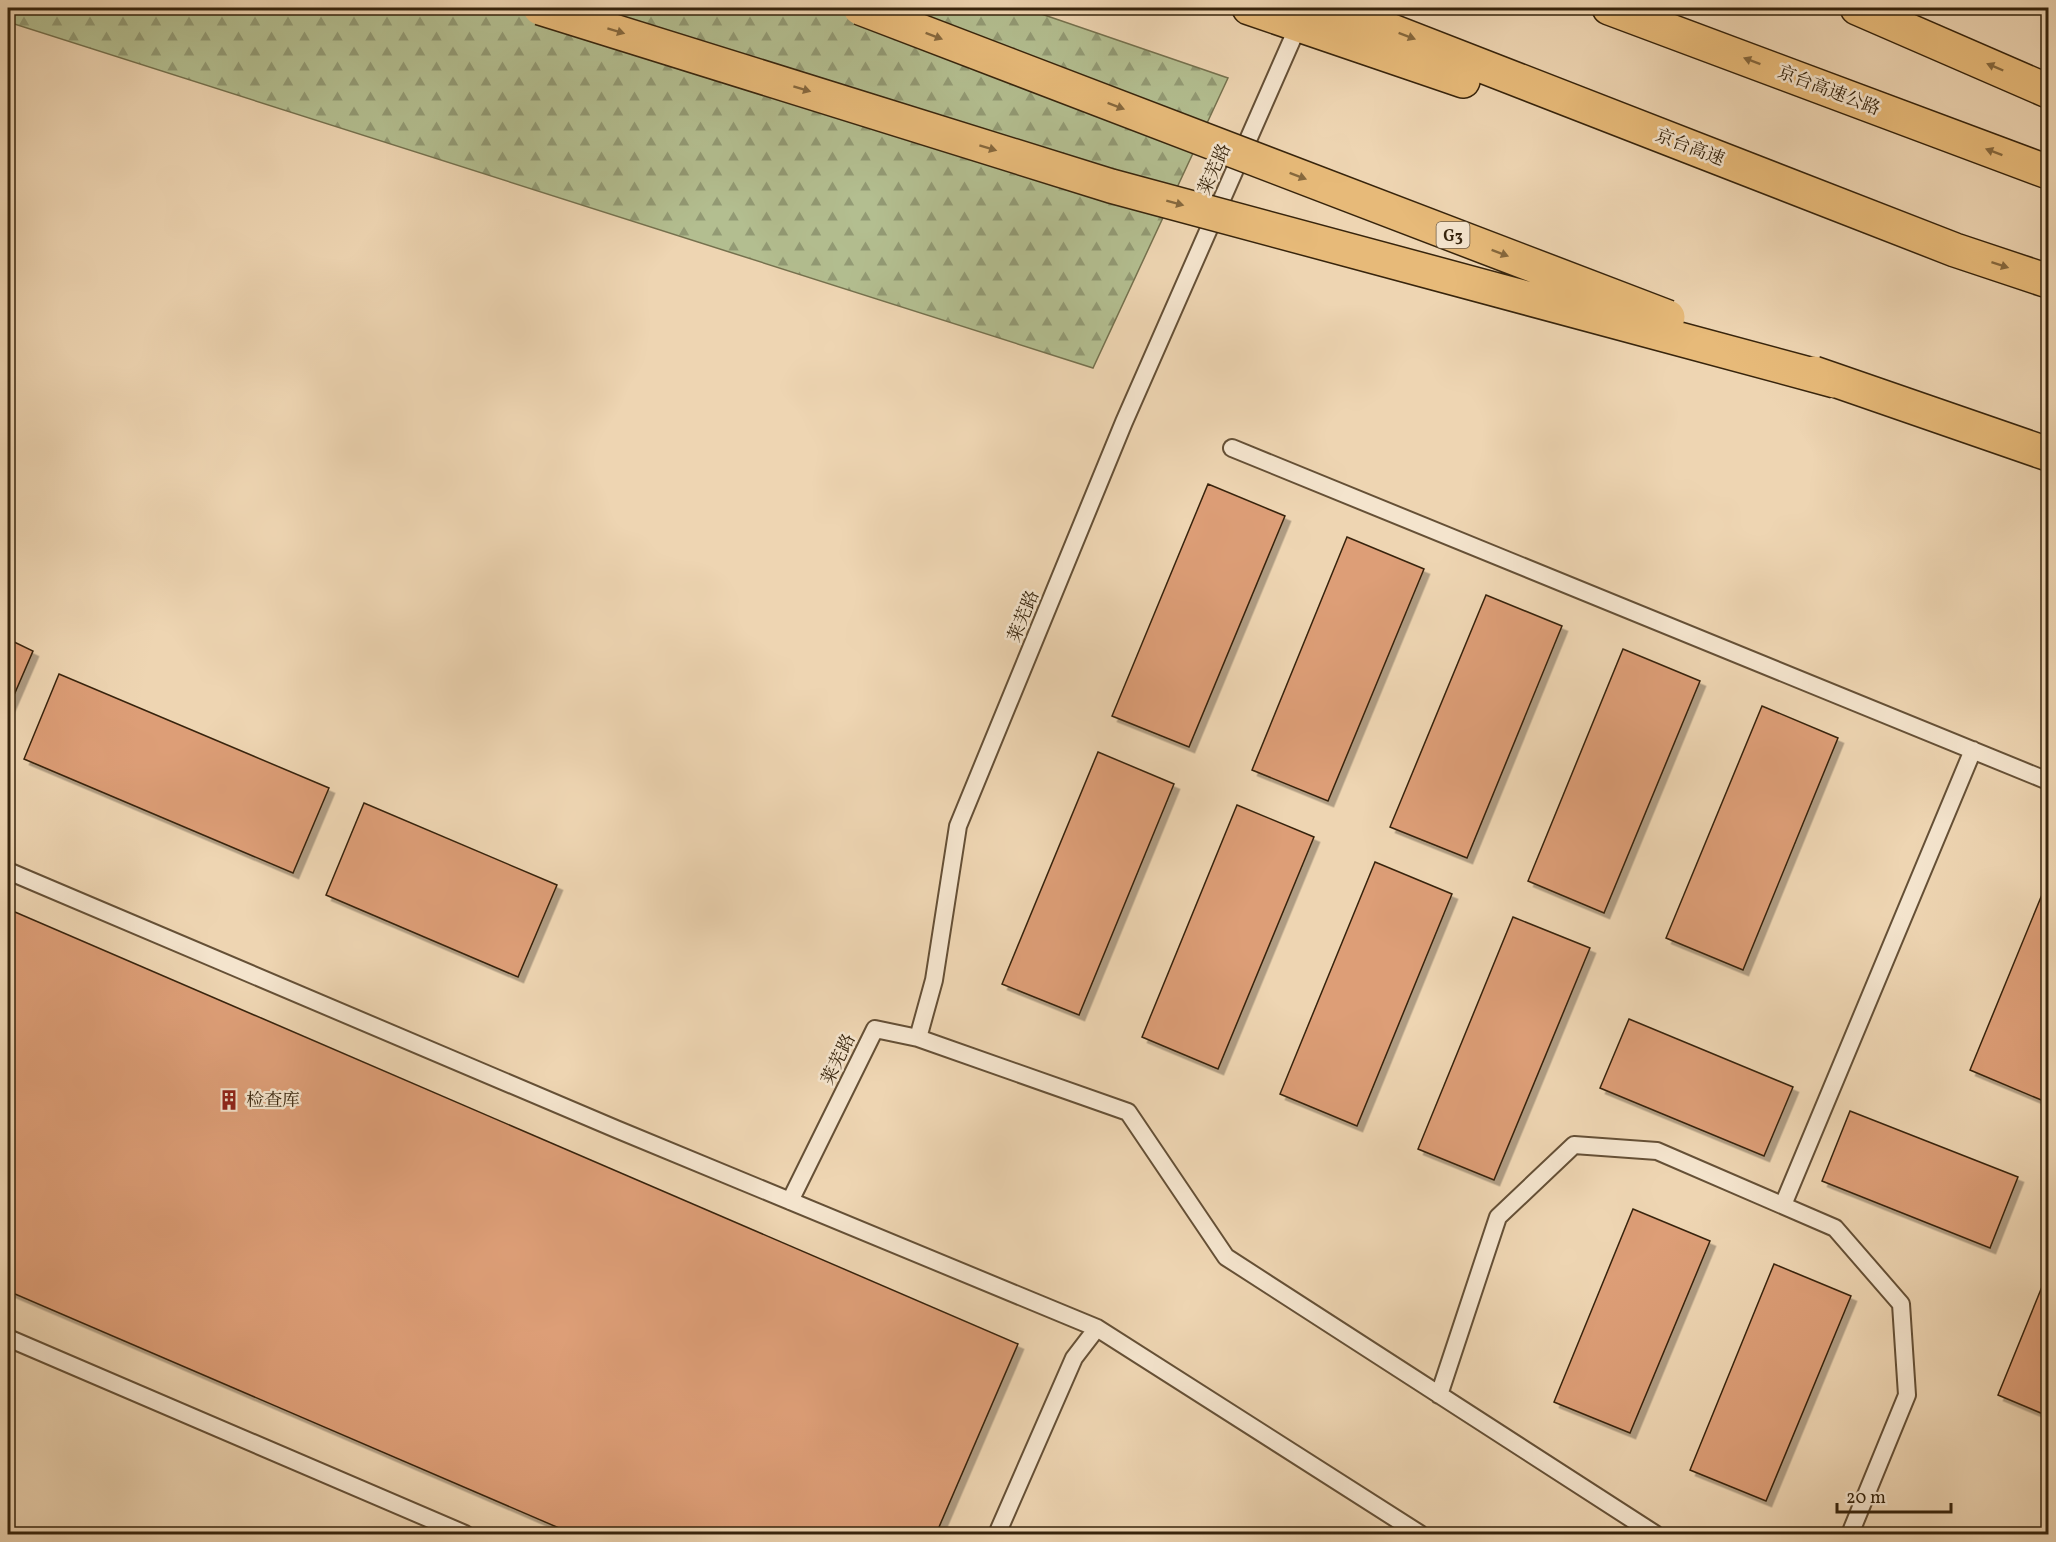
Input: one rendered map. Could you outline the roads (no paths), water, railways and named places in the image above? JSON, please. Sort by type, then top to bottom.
[{"type":"highway","points":[[540,8],[1111,186],[1836,381]]},
{"type":"highway","name":"G3","points":[[860,8],[1836,381],[2049,454]]},
{"type":"highway","points":[[1249,8],[1955,250]]},
{"type":"highway","name":"京台高速","points":[[1333,8],[1955,250],[2049,281]]},
{"type":"highway","name":"京台高速公路","points":[[1609,8],[2049,172]]},
{"type":"highway","points":[[1857,8],[2049,91]]},
{"type":"lane","name":"莱芜路","points":[[790,1201],[875,1029],[918,1038],[934,980],[958,826],[1124,422],[1306,8]]},
{"type":"lane","points":[[1232,448],[2049,781]]},
{"type":"lane","points":[[1783,1205],[1973,750]]},
{"type":"lane","points":[[8,871],[1096,1328],[1420,1534]]},
{"type":"lane","points":[[918,1038],[1128,1112],[1226,1257],[1655,1534]]},
{"type":"lane","points":[[1439,1395],[1498,1217],[1575,1145],[1657,1151],[1835,1228],[1901,1304],[1907,1395],[1850,1534]]},
{"type":"lane","points":[[997,1534],[1074,1358],[1096,1328]]},
{"type":"lane","points":[[8,1338],[465,1534]]},
{"type":"place","name":"检查库","points":[[229,1100]]}]
